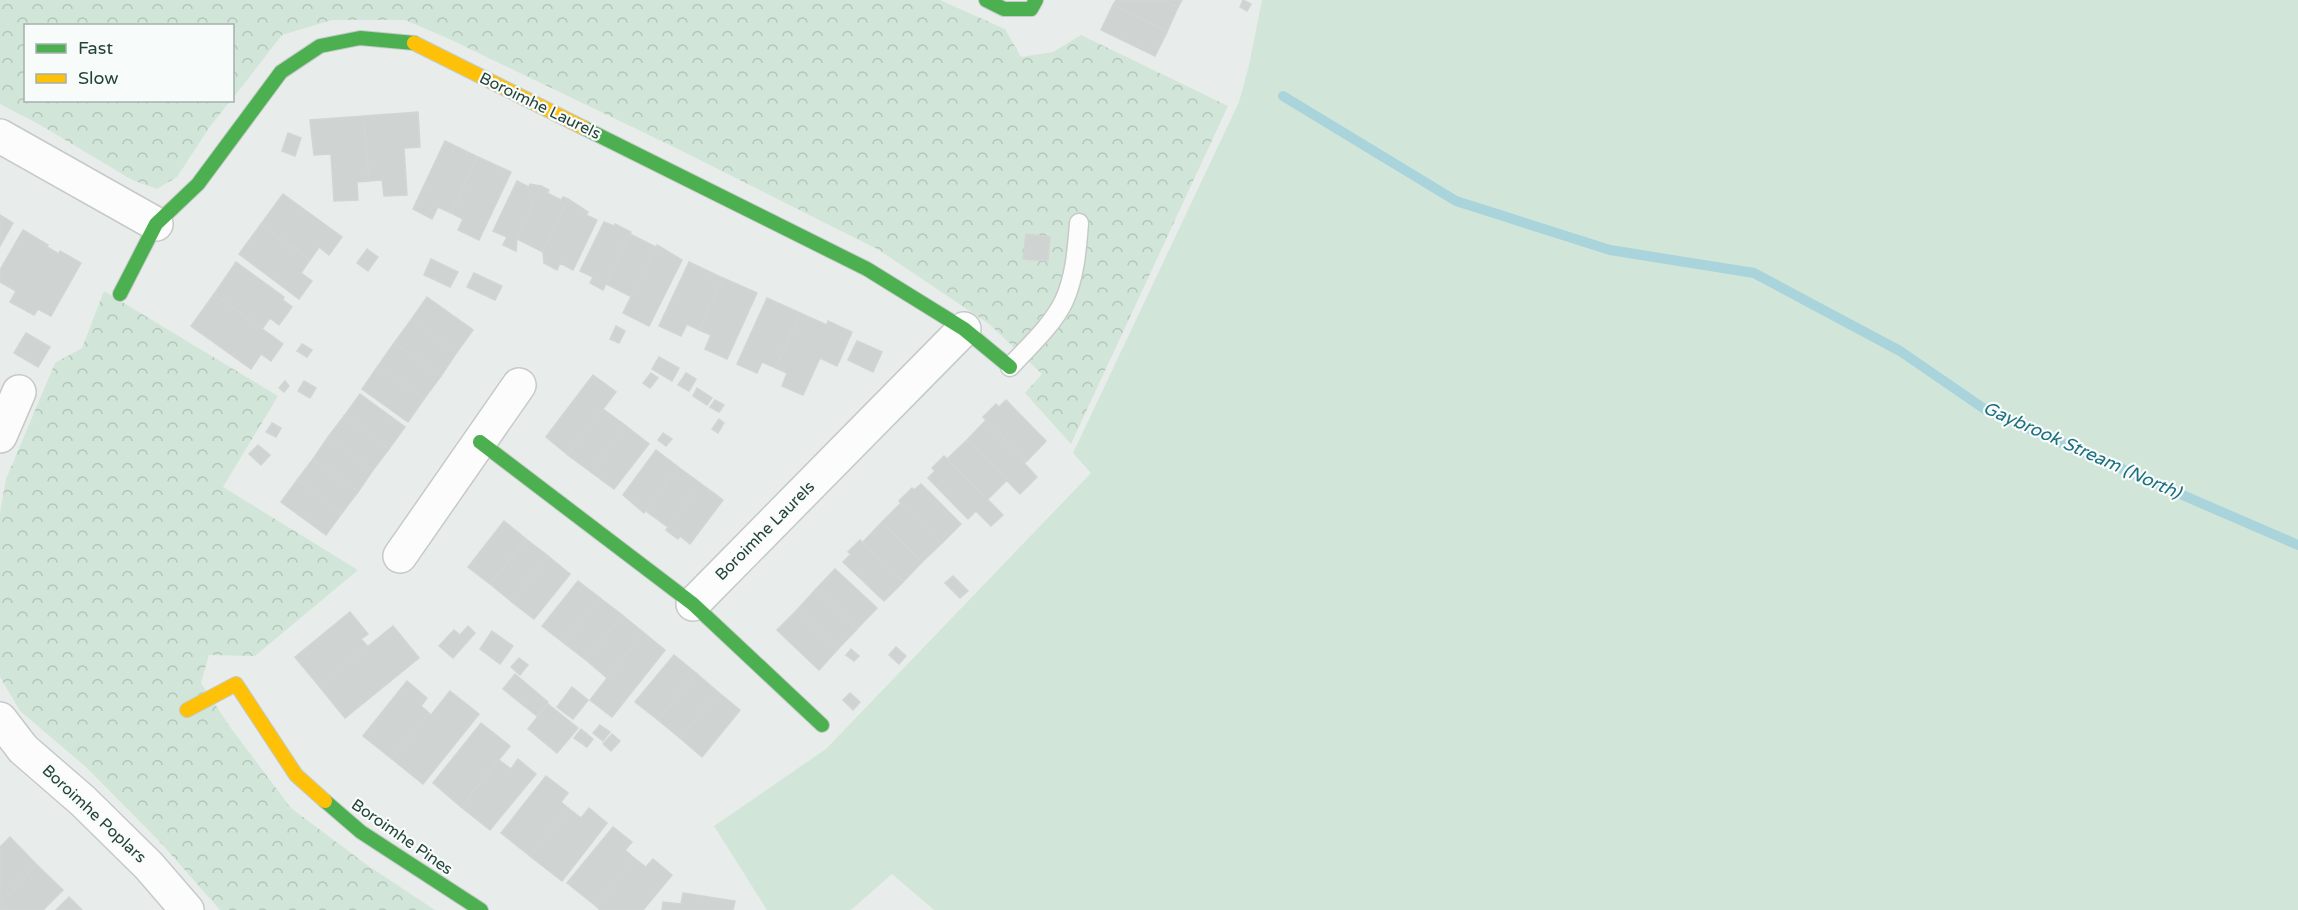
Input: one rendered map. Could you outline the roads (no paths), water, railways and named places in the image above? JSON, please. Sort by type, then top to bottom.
[{"type":"street","points":[[986,0],[1005,9],[1031,9],[1036,0]]},
{"type":"street","name":"Boroimhe Laurels","points":[[120,294],[156,224],[198,184],[281,72],[320,46],[360,38],[411,42],[867,269],[964,329],[1010,367]]},
{"type":"street","points":[[0,136],[156,224]]},
{"type":"street","name":"Boroimhe Laurels","points":[[693,604],[964,329]]},
{"type":"street","points":[[400,556],[519,385]]},
{"type":"street","points":[[0,436],[19,392]]},
{"type":"street","points":[[480,442],[693,604],[822,725]]},
{"type":"street","name":"Boroimhe Pines","points":[[187,710],[236,684],[296,776],[362,832],[481,910]]},
{"type":"street","name":"Boroimhe Poplars","points":[[0,718],[23,749],[83,801],[149,866],[187,910]]},
{"type":"lane","points":[[1010,367],[1042,332],[1063,302],[1076,263],[1079,223]]},
{"type":"waterway","name":"Gaybrook Stream (North)","points":[[1283,96],[1456,201],[1610,250],[1754,273],[1900,351],[1986,410],[2298,545]]}]
